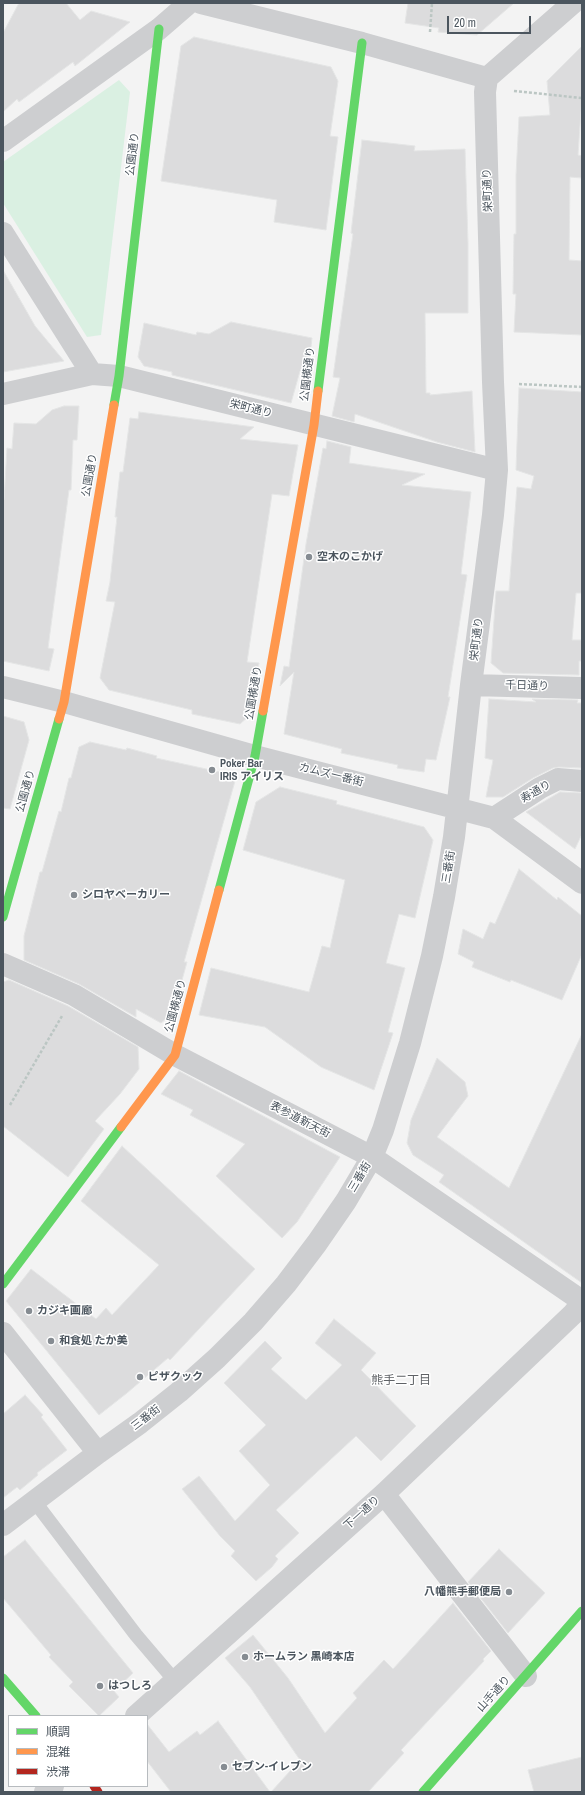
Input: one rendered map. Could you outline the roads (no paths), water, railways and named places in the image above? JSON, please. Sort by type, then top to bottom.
[{"type":"street","points":[[3,141],[159,29],[189,3]]},
{"type":"street","points":[[201,3],[362,43],[487,78],[573,3]]},
{"type":"street","name":"公園通り","points":[[3,917],[64,702],[119,376],[159,29]]},
{"type":"street","name":"公園横通り","points":[[3,1284],[175,1055],[255,756],[314,425],[362,43]]},
{"type":"street","name":"栄町通り","points":[[457,808],[493,515],[497,470],[493,382],[485,92],[487,78]]},
{"type":"street","points":[[3,233],[92,374]]},
{"type":"street","name":"栄町通り","points":[[3,394],[92,374],[119,376],[497,470]]},
{"type":"street","name":"千日通り","points":[[471,685],[582,688]]},
{"type":"street","name":"カムズ一番街","points":[[3,687],[64,702],[255,756],[494,818],[582,883]]},
{"type":"street","name":"寿通り","points":[[494,818],[540,788],[558,779],[582,781]]},
{"type":"street","name":"三番街","points":[[3,1525],[140,1423],[179,1392],[217,1358],[253,1322],[286,1284],[318,1243],[346,1201],[372,1157],[402,1072],[426,985],[444,897],[457,808]]},
{"type":"street","name":"表参道新天街","points":[[3,964],[74,995],[175,1055],[372,1157],[582,1302]]},
{"type":"street","name":"下一通り","points":[[137,1715],[176,1682],[384,1494],[573,1314],[582,1302]]},
{"type":"street","points":[[3,1333],[98,1453]]},
{"type":"street","points":[[384,1494],[526,1676]]},
{"type":"street","name":"山手通り","points":[[423,1792],[582,1611]]},
{"type":"street","points":[[3,1678],[35,1715]]},
{"type":"lane","points":[[35,1502],[136,1635],[176,1682]]},
{"type":"place","name":"空木のこかげ","points":[[309,557]]},
{"type":"place","name":"Poker Bar IRIS アイリス","points":[[212,770]]},
{"type":"place","name":"シロヤベーカリー","points":[[74,895]]},
{"type":"place","name":"カジキ画廊","points":[[29,1311]]},
{"type":"place","name":"和食処 たか美","points":[[51,1341]]},
{"type":"place","name":"ピザクック","points":[[140,1377]]},
{"type":"place","name":"八幡熊手郵便局","points":[[509,1592]]},
{"type":"place","name":"ホームラン 黒崎本店","points":[[245,1657]]},
{"type":"place","name":"はつしろ","points":[[100,1686]]},
{"type":"place","name":"セブン-イレブン","points":[[224,1767]]},
{"type":"district","name":"熊手二丁目","points":[[401,1381]]}]
